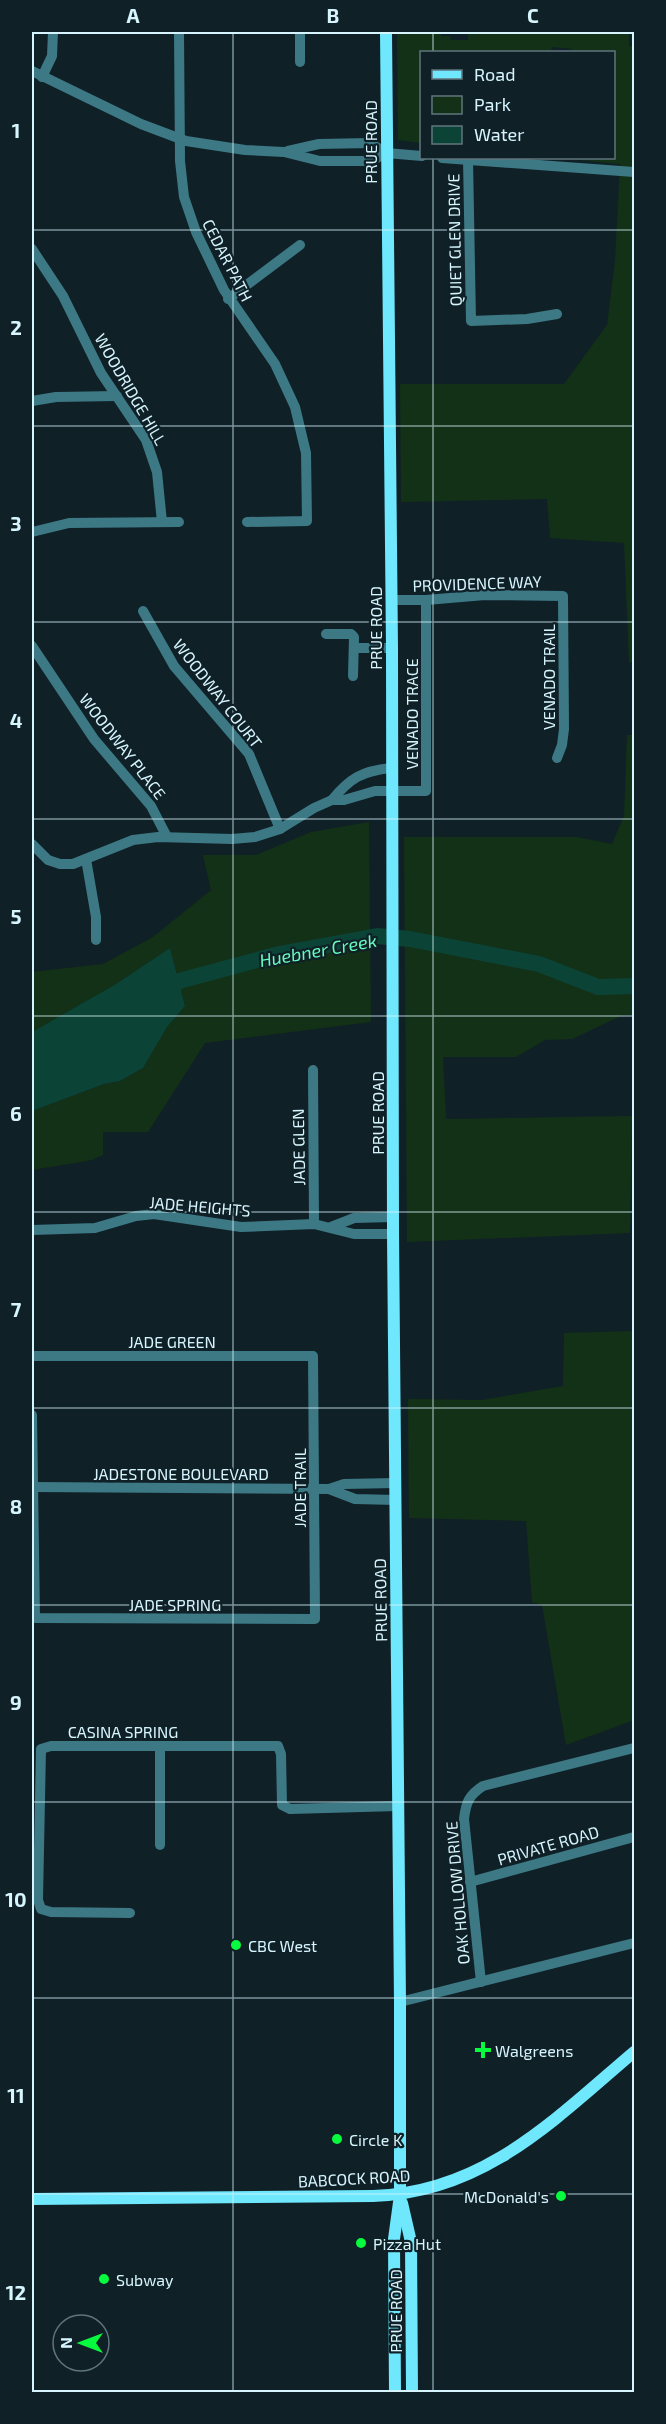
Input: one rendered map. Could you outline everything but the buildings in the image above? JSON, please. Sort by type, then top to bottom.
[{"type":"main road","name":"PRUE ROAD","points":[[386,32],[400,2002],[400,2195],[394,2239],[395,2392]]},
{"type":"main road","name":"BABCOCK ROAD","points":[[32,2199],[400,2195],[452,2183],[507,2154],[547,2126],[634,2052]]},
{"type":"main road","name":"PRUE ROAD","points":[[400,2195],[411,2242],[412,2392]]},
{"type":"street","points":[[42,76],[51,56],[53,32]]},
{"type":"street","name":"CEDAR PATH","points":[[179,32],[181,179],[189,215],[228,299],[276,364],[295,407],[306,453],[308,521],[247,522]]},
{"type":"street","points":[[300,32],[300,62]]},
{"type":"street","points":[[32,71],[141,124],[180,139],[225,147],[284,152],[320,160],[371,161],[386,153]]},
{"type":"street","points":[[284,152],[319,144],[370,143],[386,153],[420,156]]},
{"type":"street","points":[[468,159],[634,172]]},
{"type":"street","name":"QUIET GLEN DRIVE","points":[[468,159],[471,321],[527,319],[557,314]]},
{"type":"street","points":[[228,299],[300,245]]},
{"type":"street","name":"WOODRIDGE HILL","points":[[32,249],[53,278],[90,352],[138,425],[152,456],[160,489],[162,522]]},
{"type":"street","points":[[32,401],[117,396]]},
{"type":"street","points":[[32,531],[69,523],[179,522]]},
{"type":"street","name":"PROVIDENCE WAY","points":[[391,600],[426,600],[485,595],[564,596]]},
{"type":"street","name":"VENADO TRAIL","points":[[557,758],[562,745],[564,729],[564,596]]},
{"type":"street","name":"VENADO TRACE","points":[[390,791],[426,791],[426,600]]},
{"type":"street","name":"WOODWAY COURT","points":[[143,611],[174,666],[249,754],[280,829]]},
{"type":"street","points":[[326,634],[351,634],[354,637],[353,676]]},
{"type":"street","name":"WOODWAY PLACE","points":[[32,646],[94,739],[151,806],[167,837]]},
{"type":"street","points":[[354,648],[392,648]]},
{"type":"street","points":[[332,800],[350,779],[375,770],[391,768]]},
{"type":"street","points":[[356,777],[361,794]]},
{"type":"street","points":[[32,844],[48,860],[60,864],[73,864],[133,840],[167,837],[232,839],[255,837],[280,829],[332,800],[344,800],[361,794],[390,791]]},
{"type":"street","points":[[86,859],[96,917],[96,940]]},
{"type":"street","name":"JADE GLEN","points":[[313,1070],[314,1224]]},
{"type":"street","name":"JADE HEIGHTS","points":[[32,1230],[94,1228],[136,1216],[154,1214],[241,1227],[314,1224],[331,1227],[343,1233],[393,1234]]},
{"type":"street","name":"JADE HEIGHTS","points":[[331,1227],[344,1220],[393,1216]]},
{"type":"street","points":[[361,1234],[362,1217]]},
{"type":"street","name":"JADE GREEN","points":[[32,1356],[313,1356]]},
{"type":"street","name":"JADE TRAIL","points":[[313,1356],[315,1619]]},
{"type":"street","points":[[32,1415],[33,1487]]},
{"type":"street","points":[[362,1483],[362,1500]]},
{"type":"street","name":"JADESTONE BOULEVARD","points":[[33,1487],[329,1489],[344,1484],[396,1483]]},
{"type":"street","name":"JADE SPRING","points":[[33,1487],[35,1618],[315,1619]]},
{"type":"street","name":"JADESTONE BOULEVARD","points":[[329,1489],[345,1497],[362,1500],[396,1500]]},
{"type":"street","name":"CASINA SPRING","points":[[130,1913],[51,1912],[41,1909],[38,1900],[41,1749],[51,1746],[278,1746],[281,1754],[282,1805],[290,1809],[398,1806]]},
{"type":"street","points":[[160,1747],[160,1845]]},
{"type":"street","name":"OAK HOLLOW DRIVE","points":[[481,1982],[464,1819],[467,1800],[471,1793],[483,1786],[634,1748]]},
{"type":"street","name":"PRIVATE ROAD","points":[[470,1882],[634,1837]]},
{"type":"street","points":[[400,2002],[634,1943]]},
{"type":"green space","points":[[397,32],[441,32],[441,36],[450,36],[451,40],[468,40],[468,32],[629,32],[629,46],[634,46],[634,662],[629,662],[624,543],[550,538],[547,499],[401,502],[400,384],[564,384],[607,325],[615,261],[620,164],[570,159],[615,159],[615,51],[572,51],[572,49],[552,47],[551,51],[420,51],[420,143],[398,140]]},
{"type":"green space","points":[[627,735],[634,735],[634,1015],[623,1015],[572,1039],[545,1040],[516,1057],[443,1057],[446,1119],[632,1116],[630,1233],[407,1242],[404,837],[577,837],[612,844],[624,816]]},
{"type":"green space","points":[[369,822],[371,1022],[205,1043],[148,1132],[103,1132],[103,1155],[92,1160],[32,1170],[32,1111],[104,1084],[120,1081],[143,1068],[167,1027],[185,1006],[170,948],[116,984],[32,1032],[32,972],[103,964],[153,937],[211,890],[203,855],[256,855],[311,832]]},
{"type":"green space","points":[[634,1331],[634,1720],[566,1745],[542,1605],[532,1602],[526,1521],[409,1518],[408,1399],[482,1400],[563,1386],[564,1333]]},
{"type":"water","points":[[170,948],[185,1006],[167,1027],[143,1068],[120,1081],[104,1084],[32,1111],[32,1032],[116,984]]},
{"type":"waterway","name":"Huebner Creek","points":[[162,995],[179,981],[279,954],[377,936],[410,939],[539,964],[598,987],[634,986]]},
{"type":"place","name":"CBC West","points":[[236,1945]]},
{"type":"place","name":"Walgreens","points":[[483,2050]]},
{"type":"place","name":"Circle K","points":[[337,2139]]},
{"type":"place","name":"McDonald's","points":[[561,2196]]},
{"type":"place","name":"Pizza Hut","points":[[361,2243]]},
{"type":"place","name":"Subway","points":[[104,2279]]}]
